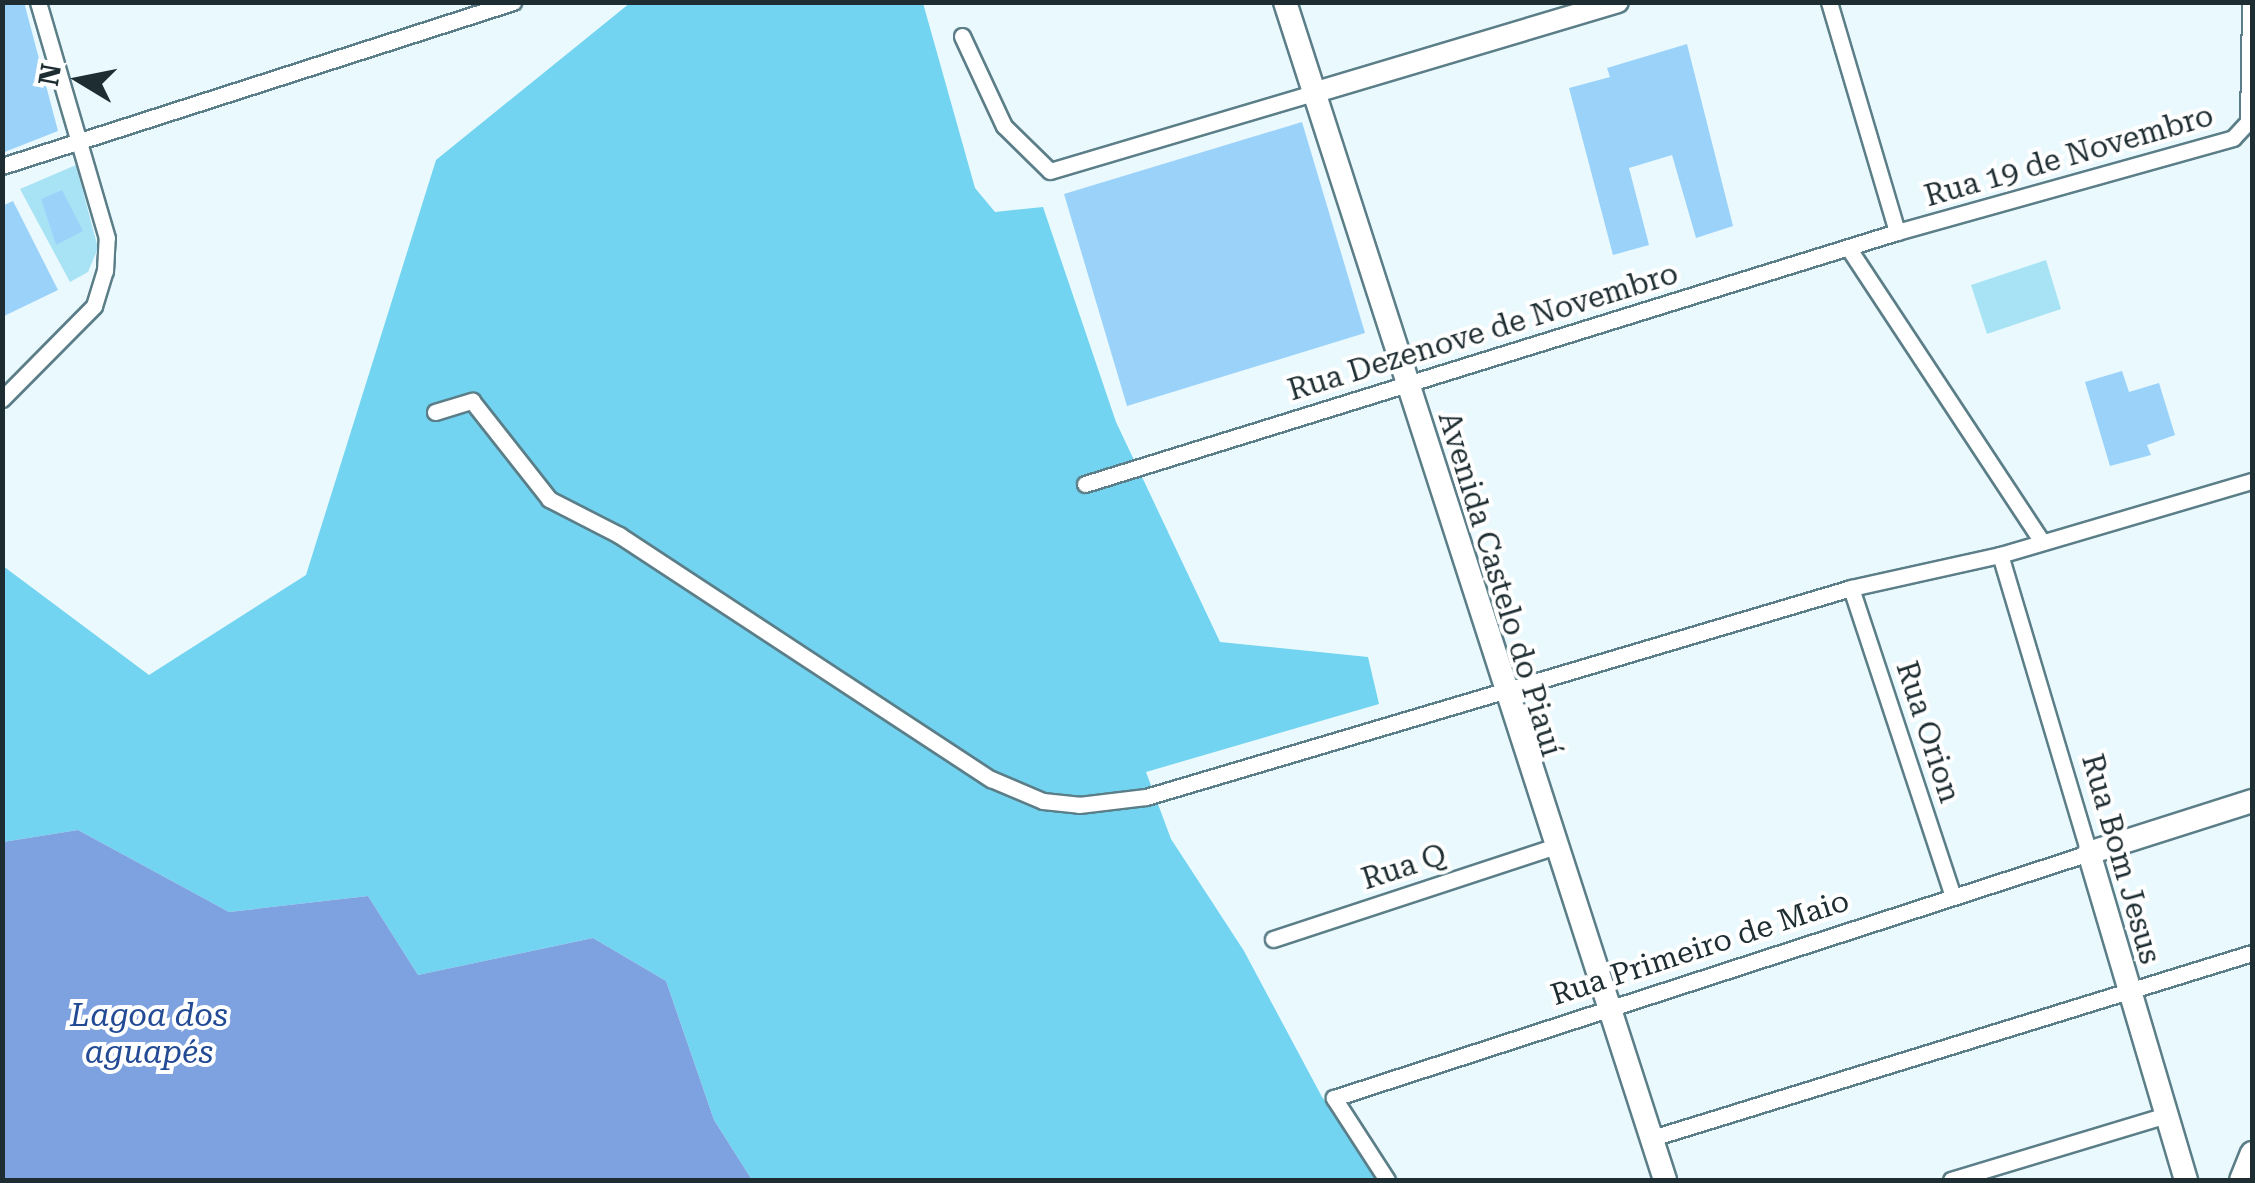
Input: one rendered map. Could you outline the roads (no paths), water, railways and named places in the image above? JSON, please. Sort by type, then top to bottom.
[{"type":"main road","name":"Avenida Castelo do Piauí","points":[[1285,2],[1552,848],[1665,1180]]},
{"type":"main road","points":[[2089,852],[2252,801]]},
{"type":"main road","name":"Rua Bom Jesus","points":[[2089,852],[2186,1180]]},
{"type":"main road","points":[[2241,1180],[2252,1153]]},
{"type":"street","points":[[2,399],[94,306],[105,271],[107,238],[38,2]]},
{"type":"street","points":[[2,166],[513,2]]},
{"type":"street","points":[[962,36],[1004,126],[1050,170],[1618,2]]},
{"type":"street","points":[[1828,2],[1897,232]]},
{"type":"street","name":"Rua 19 de Novembro","points":[[1897,232],[2242,134],[2249,110],[2250,2]]},
{"type":"street","name":"Rua Dezenove de Novembro","points":[[1085,484],[1897,232]]},
{"type":"street","points":[[1849,249],[2041,540]]},
{"type":"street","points":[[435,412],[472,400],[549,499],[619,535],[991,779],[1043,801],[1146,797],[1851,588],[2000,555],[2252,480]]},
{"type":"street","name":"Rua Bom Jesus","points":[[2000,555],[2089,852]]},
{"type":"street","name":"Rua Orion","points":[[1851,588],[1952,894]]},
{"type":"street","name":"Rua Q","points":[[1273,939],[1552,848]]},
{"type":"street","name":"Rua Primeiro de Maio","points":[[1386,1180],[1331,1101],[2089,852]]},
{"type":"street","points":[[1652,1138],[2128,988],[2252,953]]},
{"type":"street","points":[[1951,1180],[2166,1115]]},
{"type":"water","name":"Lagoa dos aguapés","points":[[78,830],[229,912],[368,896],[418,975],[593,938],[666,981],[714,1120],[752,1180],[3,1180],[3,842]]}]
